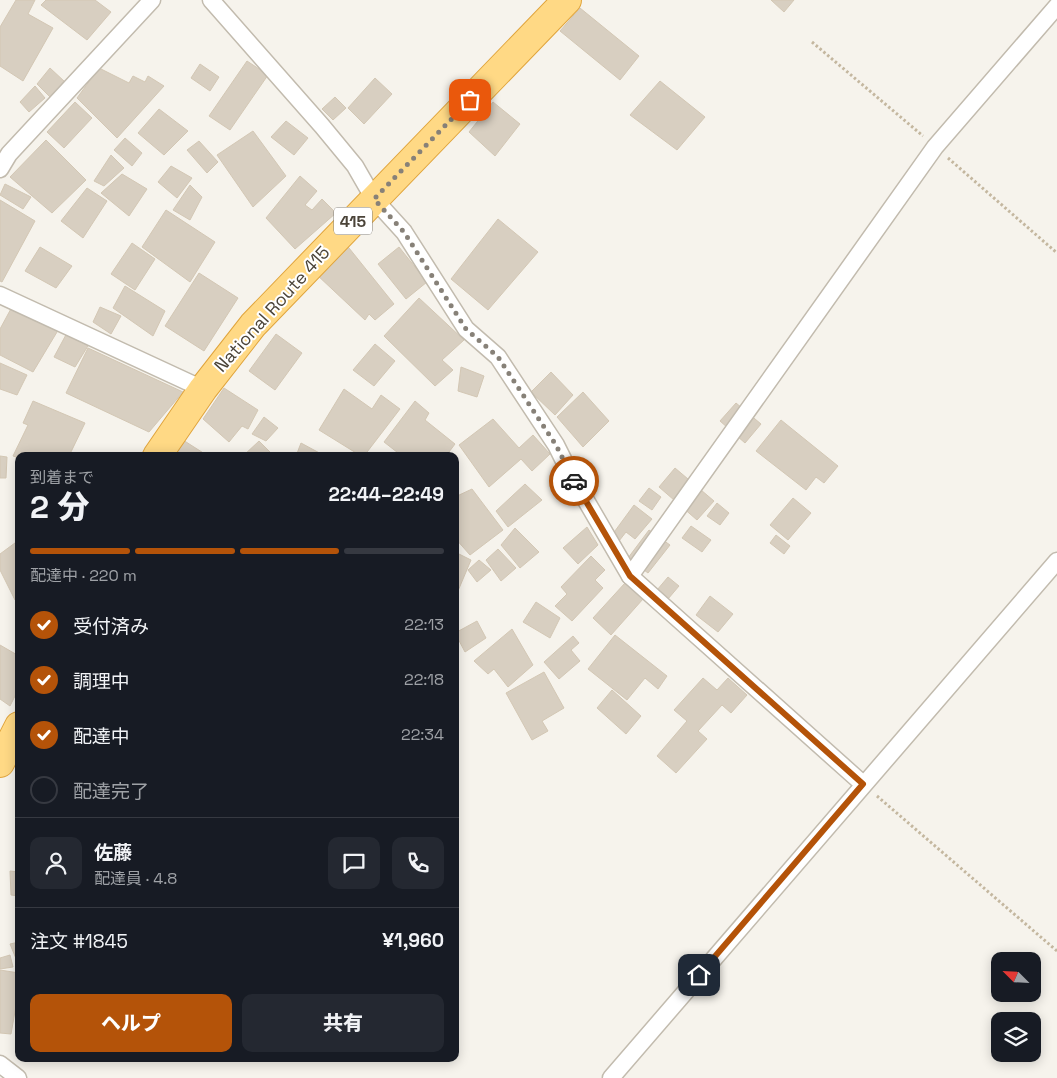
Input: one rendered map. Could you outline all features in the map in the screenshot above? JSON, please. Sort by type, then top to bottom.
[{"type":"highway","name":"National Route 415","points":[[160,452],[202,389],[253,326],[567,0]]},
{"type":"highway","points":[[0,763],[15,734]]},
{"type":"street","points":[[0,169],[9,154],[152,0]]},
{"type":"street","points":[[211,0],[355,166],[374,199],[404,232],[466,329],[498,357],[556,445],[570,473],[630,576],[863,784]]},
{"type":"street","points":[[630,576],[935,147],[1057,6]]},
{"type":"street","points":[[0,295],[202,389]]},
{"type":"street","points":[[611,1078],[1057,561]]},
{"type":"street","points":[[0,1064],[18,1078]]},
{"type":"path","points":[[812,42],[1057,253]]},
{"type":"path","points":[[863,784],[1057,951]]},
{"type":"building","points":[[16,0],[35,0],[28,14],[53,28],[23,81],[0,66],[0,27]]},
{"type":"building","points":[[46,0],[95,0],[111,12],[87,40],[41,5]]},
{"type":"building","points":[[771,0],[794,0],[784,12]]},
{"type":"building","points":[[580,8],[639,56],[620,80],[560,31]]},
{"type":"building","points":[[247,61],[268,75],[230,130],[209,116]]},
{"type":"building","points":[[200,64],[219,77],[210,91],[191,78]]},
{"type":"building","points":[[50,68],[65,82],[51,98],[37,84]]},
{"type":"building","points":[[99,68],[129,83],[133,76],[145,82],[148,76],[164,86],[117,138],[77,98]]},
{"type":"building","points":[[375,78],[392,94],[364,124],[348,108]]},
{"type":"building","points":[[660,81],[705,117],[677,150],[630,115]]},
{"type":"building","points":[[35,86],[45,98],[29,112],[20,102]]},
{"type":"building","points":[[335,97],[346,108],[333,120],[322,109]]},
{"type":"building","points":[[75,102],[92,118],[64,148],[47,132]]},
{"type":"building","points":[[493,102],[520,124],[495,156],[469,132]]},
{"type":"building","points":[[159,109],[188,131],[164,155],[138,133]]},
{"type":"building","points":[[286,121],[308,138],[294,155],[271,137]]},
{"type":"building","points":[[253,131],[286,176],[253,207],[217,155]]},
{"type":"building","points":[[125,138],[142,153],[132,166],[114,150]]},
{"type":"building","points":[[46,140],[86,180],[52,213],[10,177]]},
{"type":"building","points":[[199,141],[218,162],[207,173],[187,150]]},
{"type":"building","points":[[111,155],[124,168],[104,186],[94,181]]},
{"type":"building","points":[[171,166],[192,178],[177,198],[158,182]]},
{"type":"building","points":[[122,174],[147,189],[129,216],[101,193]]},
{"type":"building","points":[[300,176],[317,191],[305,205],[312,210],[322,199],[336,213],[295,249],[266,218]]},
{"type":"building","points":[[5,184],[31,197],[23,209],[0,195]]},
{"type":"building","points":[[190,185],[202,197],[190,220],[173,210]]},
{"type":"building","points":[[87,188],[107,201],[83,238],[61,221]]},
{"type":"building","points":[[0,200],[35,221],[2,282],[0,281]]},
{"type":"building","points":[[166,210],[215,242],[190,282],[142,247]]},
{"type":"building","points":[[498,219],[538,252],[488,310],[451,279]]},
{"type":"building","points":[[132,243],[155,259],[135,290],[111,274]]},
{"type":"building","points":[[345,243],[394,304],[375,320],[369,314],[365,320],[316,274]]},
{"type":"building","points":[[40,247],[72,266],[56,288],[25,271]]},
{"type":"building","points":[[399,247],[427,282],[406,299],[378,264]]},
{"type":"building","points":[[199,273],[238,298],[204,351],[165,326]]},
{"type":"building","points":[[125,286],[165,311],[153,336],[113,308]]},
{"type":"building","points":[[419,298],[464,340],[442,360],[453,370],[435,386],[384,336]]},
{"type":"building","points":[[13,305],[60,327],[33,372],[0,355],[0,329]]},
{"type":"building","points":[[100,307],[121,316],[111,334],[93,322]]},
{"type":"building","points":[[68,331],[91,341],[75,367],[54,357]]},
{"type":"building","points":[[276,334],[302,353],[275,390],[249,371]]},
{"type":"building","points":[[375,344],[395,361],[374,386],[353,370]]},
{"type":"building","points":[[88,348],[183,392],[149,432],[66,393]]},
{"type":"building","points":[[0,363],[27,375],[17,395],[0,389]]},
{"type":"building","points":[[461,367],[484,376],[477,397],[458,391]]},
{"type":"building","points":[[551,372],[573,395],[555,415],[531,392]]},
{"type":"building","points":[[224,388],[258,410],[248,429],[242,426],[229,442],[203,419]]},
{"type":"building","points":[[344,389],[372,409],[381,395],[400,409],[367,452],[355,452],[319,430]]},
{"type":"building","points":[[583,392],[609,421],[583,447],[557,417]]},
{"type":"building","points":[[33,401],[85,423],[71,452],[15,452],[15,457],[13,456],[28,425],[23,423]]},
{"type":"building","points":[[415,401],[429,413],[425,420],[455,444],[449,452],[397,452],[384,442]]},
{"type":"building","points":[[736,403],[761,424],[745,443],[720,421]]},
{"type":"building","points":[[264,417],[278,428],[266,441],[252,434]]},
{"type":"building","points":[[493,419],[519,448],[533,435],[550,454],[532,471],[521,459],[489,487],[459,445]]},
{"type":"building","points":[[781,420],[838,466],[824,483],[816,477],[806,490],[756,451]]},
{"type":"building","points":[[183,440],[202,452],[175,452]]},
{"type":"building","points":[[259,441],[270,452],[247,452]]},
{"type":"building","points":[[301,443],[318,452],[298,452]]},
{"type":"building","points":[[0,456],[7,457],[6,478],[0,478]]},
{"type":"building","points":[[675,468],[714,501],[697,520],[659,487]]},
{"type":"building","points":[[525,484],[542,500],[508,527],[496,511]]},
{"type":"building","points":[[649,488],[661,497],[652,510],[639,501]]},
{"type":"building","points":[[472,489],[503,530],[470,555],[459,543],[459,495]]},
{"type":"building","points":[[793,498],[811,513],[788,540],[770,525]]},
{"type":"building","points":[[717,503],[729,513],[720,525],[707,516]]},
{"type":"building","points":[[634,505],[652,519],[635,539],[626,532],[619,541],[612,535]]},
{"type":"building","points":[[691,526],[711,540],[702,552],[682,538]]},
{"type":"building","points":[[587,527],[598,545],[578,564],[563,548]]},
{"type":"building","points":[[515,528],[539,552],[520,568],[501,545]]},
{"type":"building","points":[[649,530],[670,545],[648,573],[628,558]]},
{"type":"building","points":[[776,535],[790,546],[784,554],[770,543]]},
{"type":"building","points":[[15,543],[15,600],[0,570],[0,554]]},
{"type":"building","points":[[498,549],[516,568],[501,581],[486,560]]},
{"type":"building","points":[[459,554],[471,560],[459,588]]},
{"type":"building","points":[[591,556],[605,570],[595,580],[603,588],[572,621],[555,606],[567,594],[561,587]]},
{"type":"building","points":[[479,560],[491,570],[477,582],[468,570]]},
{"type":"building","points":[[668,577],[679,586],[668,599],[657,590]]},
{"type":"building","points":[[625,583],[643,599],[611,635],[593,618]]},
{"type":"building","points":[[710,596],[733,614],[718,632],[696,615]]},
{"type":"building","points":[[536,602],[560,618],[550,638],[523,622]]},
{"type":"building","points":[[477,621],[486,638],[465,652],[459,641],[459,631]]},
{"type":"building","points":[[512,629],[533,665],[508,687],[494,669],[488,674],[474,661]]},
{"type":"building","points":[[615,635],[667,676],[658,689],[645,678],[627,700],[588,669]]},
{"type":"building","points":[[573,636],[579,643],[571,650],[580,661],[559,679],[544,662]]},
{"type":"building","points":[[0,645],[15,654],[15,696],[10,706],[0,699]]},
{"type":"building","points":[[544,672],[564,708],[542,721],[548,731],[532,740],[506,693]]},
{"type":"building","points":[[703,678],[717,690],[728,678],[747,695],[731,713],[722,705],[698,731],[707,739],[676,773],[657,756],[687,721],[674,710]]},
{"type":"building","points":[[612,690],[641,716],[626,734],[597,708]]},
{"type":"building","points":[[10,871],[15,872],[15,896],[11,895]]},
{"type":"building","points":[[15,943],[15,956],[10,944]]},
{"type":"building","points":[[10,955],[13,967],[0,969],[0,958]]},
{"type":"building","points":[[0,970],[15,972],[15,1012],[11,1034],[0,1033]]},
{"type":"way so far","points":[[470,100],[374,199],[404,232],[466,329],[498,357],[556,445],[574,481]]},
{"type":"route","points":[[574,481],[630,576],[863,784],[699,975]]}]
